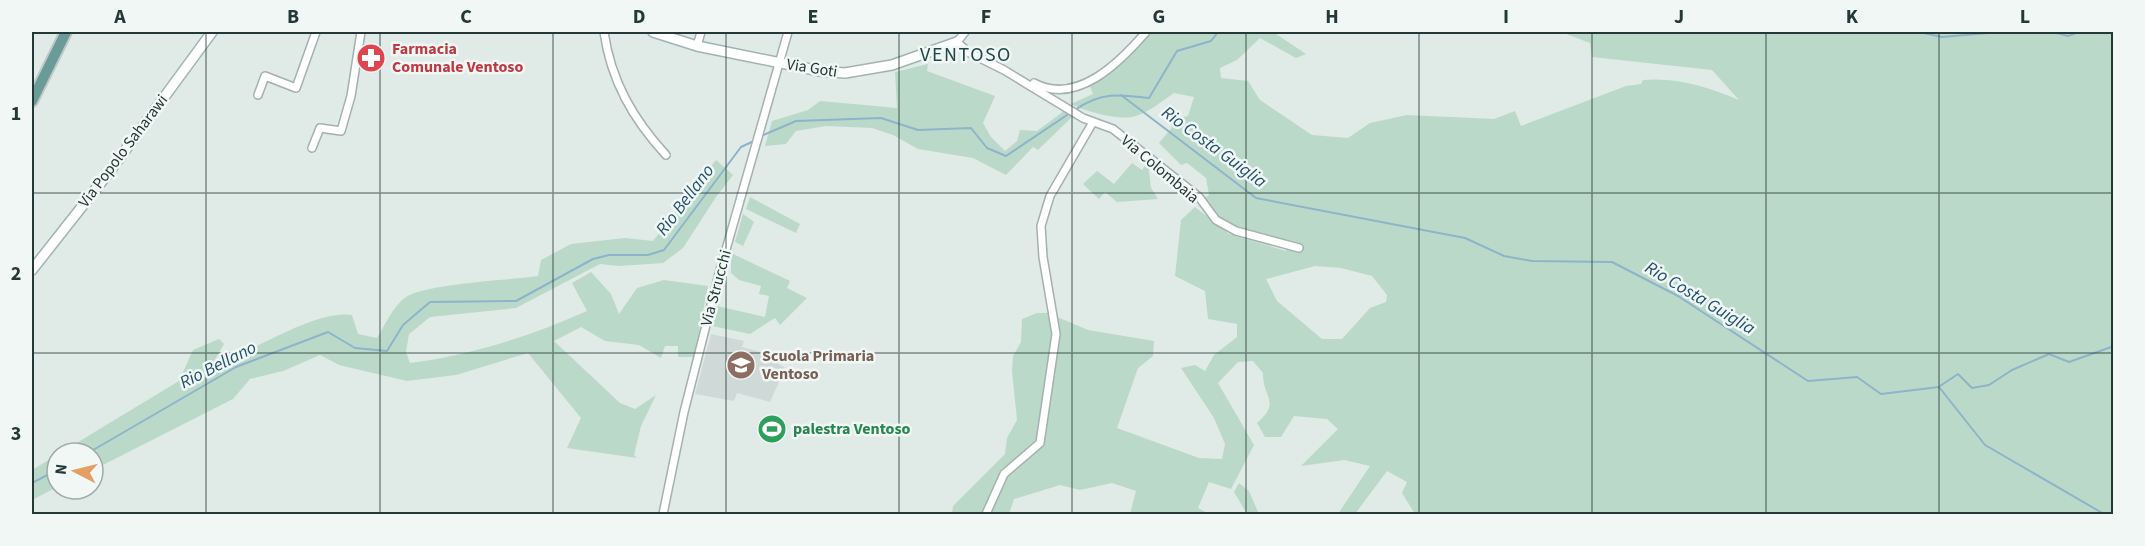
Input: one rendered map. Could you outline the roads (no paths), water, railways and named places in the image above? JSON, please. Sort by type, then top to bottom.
[{"type":"main road","points":[[32,101],[66,32]]},
{"type":"street","name":"Via Popolo Saharawi","points":[[32,270],[110,171],[212,32]]},
{"type":"street","points":[[258,95],[265,76],[296,88],[316,32]]},
{"type":"street","points":[[312,148],[320,128],[341,131],[351,96],[361,32]]},
{"type":"street","points":[[604,32],[608,55],[627,104],[638,123],[666,155]]},
{"type":"street","name":"Via Goti","points":[[653,32],[697,46],[820,71],[862,72],[942,49],[957,42]]},
{"type":"street","points":[[697,46],[701,32]]},
{"type":"street","name":"Via Strucchi","points":[[663,514],[684,412],[788,32]]},
{"type":"street","points":[[957,42],[965,32]]},
{"type":"street","name":"Via Colombaia","points":[[1023,82],[1057,91],[1086,83],[1113,66],[1146,32]]},
{"type":"street","name":"Via Colombaia","points":[[957,42],[969,52],[1077,114],[1109,127],[1145,153],[1198,198],[1216,220],[1236,231],[1299,248]]},
{"type":"street","points":[[986,514],[1004,474],[1040,443],[1056,334],[1043,257],[1041,226],[1050,196],[1093,122]]},
{"type":"waterway","name":"Rio Bellano","points":[[1075,110],[1101,97],[1149,98],[1177,51],[1211,41],[1218,32]]},
{"type":"waterway","name":"Rio Bellano","points":[[1919,32],[1942,37],[2000,32]]},
{"type":"waterway","name":"Rio Bellano","points":[[2053,32],[2068,36],[2079,32]]},
{"type":"waterway","name":"Rio Costa Guiglia","points":[[1121,95],[1256,198],[1465,238],[1504,256],[1532,261],[1612,262],[1678,296],[1808,381],[1857,377],[1881,394],[1939,387],[1985,445],[2104,514]]},
{"type":"waterway","name":"Rio Bellano","points":[[761,136],[796,121],[881,118],[918,130],[971,128],[987,148],[1006,156],[1070,113]]},
{"type":"waterway","name":"Rio Bellano","points":[[105,443],[236,367],[328,332],[355,348],[387,351],[403,325],[430,302],[516,301],[593,259],[609,255],[648,255],[664,250],[741,147],[754,141]]},
{"type":"waterway","points":[[1940,386],[1958,374],[1972,388],[1989,385],[2012,370],[2049,354],[2069,362],[2114,346]]},
{"type":"waterway","name":"Rio Bellano","points":[[32,483],[45,476]]},
{"type":"place","name":"Farmacia Comunale Ventoso","points":[[371,58]]},
{"type":"place","name":"Scuola Primaria Ventoso","points":[[741,365]]},
{"type":"place","name":"palestra Ventoso","points":[[772,429]]},
{"type":"district","name":"VENTOSO","points":[[966,55]]}]
